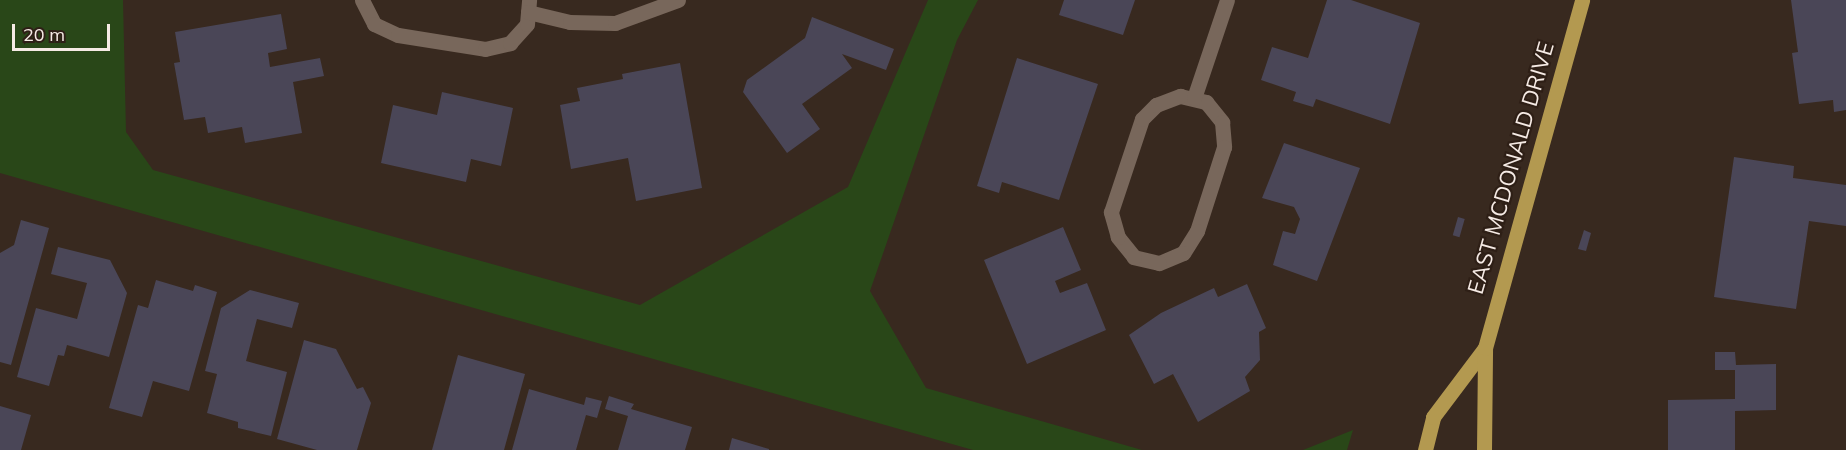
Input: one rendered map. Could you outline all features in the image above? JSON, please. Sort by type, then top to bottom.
[{"type":"main road","name":"EAST MCDONALD DRIVE","points":[[1484,450],[1485,348],[1582,0]]},
{"type":"main road","name":"EAST MCDONALD DRIVE","points":[[1425,450],[1433,417],[1485,348]]},
{"type":"street","points":[[362,0],[374,24],[398,35],[485,49],[510,44],[527,24],[529,6],[570,22],[615,23],[678,0]]},
{"type":"street","points":[[1194,98],[1227,0]]},
{"type":"street","points":[[1180,96],[1194,98],[1206,102],[1222,122],[1224,147],[1197,231],[1183,253],[1175,257],[1159,263],[1134,257],[1118,237],[1111,212],[1142,119],[1156,105],[1180,96]]},
{"type":"green space","points":[[0,0],[123,0],[126,132],[153,170],[640,305],[848,187],[928,0],[978,0],[957,40],[870,291],[926,388],[1142,450],[973,450],[0,173]]},
{"type":"green space","points":[[1353,430],[1347,450],[1303,450]]},
{"type":"building","points":[[1064,0],[1135,0],[1123,35],[1059,15]]},
{"type":"building","points":[[1327,0],[1351,0],[1420,23],[1390,124],[1316,99],[1313,107],[1293,101],[1296,92],[1261,80],[1272,47],[1308,58]]},
{"type":"building","points":[[1791,0],[1846,0],[1846,110],[1834,112],[1833,100],[1799,104],[1792,53],[1798,52]]},
{"type":"building","points":[[281,14],[287,49],[268,53],[270,67],[320,58],[324,76],[293,82],[302,133],[245,143],[242,127],[208,133],[205,117],[184,120],[174,63],[180,62],[175,32]]},
{"type":"building","points":[[812,17],[894,49],[886,70],[842,54],[852,68],[802,104],[820,129],[787,153],[743,92],[747,80],[805,38]]},
{"type":"building","points":[[1017,58],[1098,84],[1059,200],[1002,182],[999,193],[977,186]]},
{"type":"building","points":[[680,63],[702,188],[636,201],[628,158],[571,169],[560,105],[580,101],[577,88],[623,79],[622,74]]},
{"type":"building","points":[[442,92],[513,108],[501,166],[471,159],[466,182],[381,163],[393,105],[437,115]]},
{"type":"building","points":[[1284,143],[1360,168],[1317,281],[1273,265],[1283,231],[1295,234],[1300,219],[1294,207],[1262,198]]},
{"type":"building","points":[[1734,157],[1794,166],[1793,178],[1846,185],[1846,226],[1809,221],[1796,309],[1714,297]]},
{"type":"building","points":[[1458,217],[1465,219],[1459,237],[1453,235]]},
{"type":"building","points":[[21,220],[49,228],[11,365],[0,362],[0,253],[14,245]]},
{"type":"building","points":[[1063,227],[1081,270],[1055,281],[1060,293],[1087,283],[1106,330],[1027,364],[984,260]]},
{"type":"building","points":[[1584,230],[1591,233],[1586,251],[1578,249]]},
{"type":"building","points":[[58,247],[110,260],[127,293],[109,357],[67,345],[64,356],[58,355],[49,386],[17,377],[36,308],[77,319],[87,283],[51,274]]},
{"type":"building","points":[[156,280],[193,291],[195,285],[217,292],[189,391],[153,381],[142,417],[109,408],[138,305],[148,308]]},
{"type":"building","points":[[1247,284],[1266,328],[1259,332],[1260,360],[1245,377],[1250,391],[1198,422],[1173,374],[1154,384],[1129,335],[1161,313],[1214,288],[1218,297]]},
{"type":"building","points":[[250,290],[299,303],[292,328],[257,319],[246,361],[287,372],[271,436],[238,428],[238,422],[207,413],[217,374],[205,371],[221,308]]},
{"type":"building","points":[[304,340],[336,349],[357,389],[363,387],[371,403],[357,450],[317,450],[277,439]]},
{"type":"building","points":[[1715,352],[1735,352],[1736,365],[1776,364],[1776,410],[1735,411],[1735,450],[1668,450],[1668,400],[1735,399],[1735,370],[1715,370]]},
{"type":"building","points":[[458,355],[525,374],[504,450],[432,450]]},
{"type":"building","points":[[529,389],[584,405],[586,397],[602,401],[597,418],[586,415],[576,450],[512,450]]},
{"type":"building","points":[[609,396],[634,404],[631,409],[692,427],[685,450],[618,450],[628,416],[605,409]]},
{"type":"building","points":[[0,406],[31,415],[21,450],[0,450]]},
{"type":"building","points":[[732,438],[769,449],[769,450],[729,450]]}]
